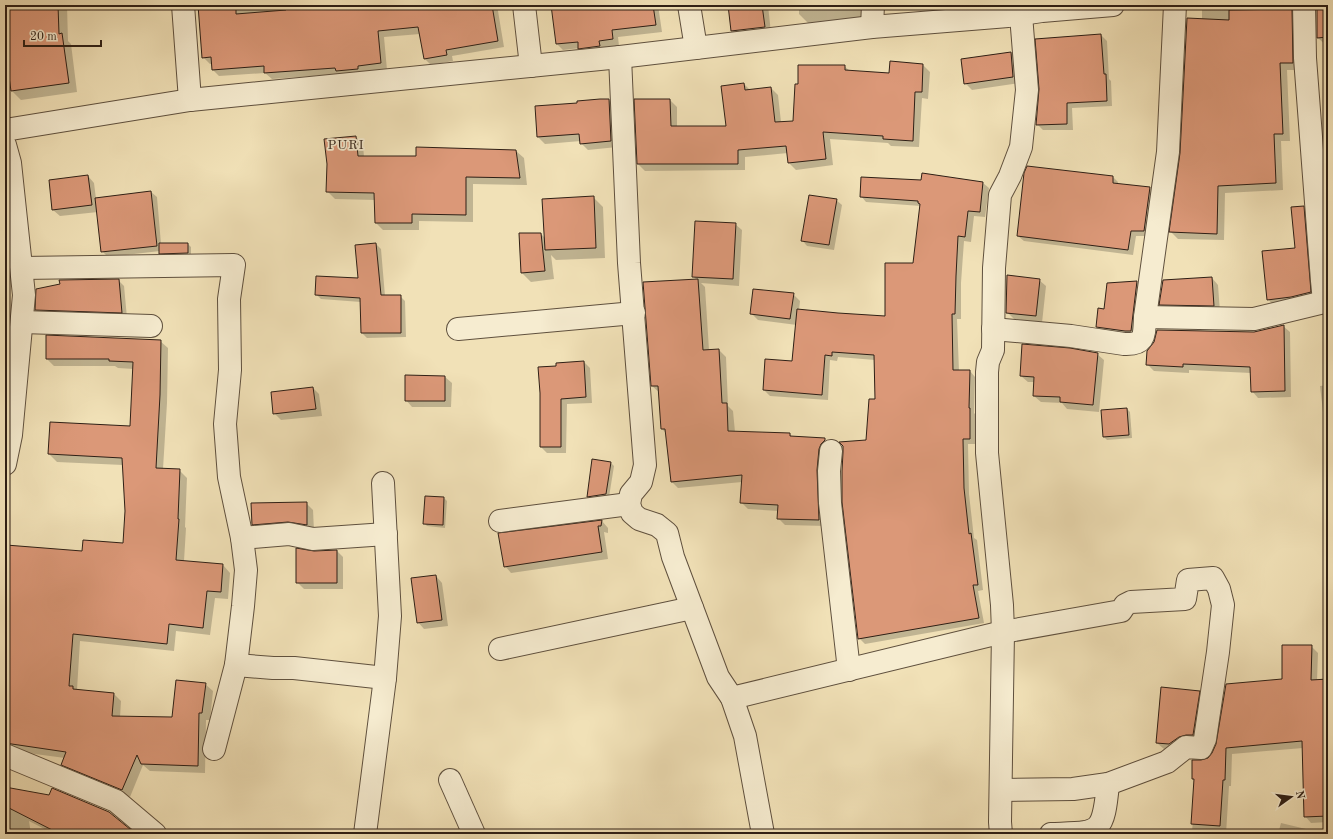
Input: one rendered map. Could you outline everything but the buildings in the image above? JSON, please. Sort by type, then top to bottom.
[{"type":"street","points":[[183,5],[190,100]]},
{"type":"street","points":[[524,5],[531,66]]},
{"type":"street","points":[[690,5],[696,48]]},
{"type":"street","points":[[872,27],[873,5]]},
{"type":"street","points":[[5,130],[190,100],[620,57],[872,27],[1021,15],[1042,8],[1113,5]]},
{"type":"street","points":[[993,329],[1072,336],[1112,343],[1133,344],[1140,342],[1144,337],[1145,317],[1168,152],[1175,5]]},
{"type":"street","points":[[1145,317],[1254,319],[1326,302],[1322,281],[1305,58],[1304,5]]},
{"type":"street","points":[[1001,834],[1003,632],[1002,605],[987,453],[986,372],[993,350],[994,268],[1000,195],[1010,176],[1021,147],[1027,90],[1021,15]]},
{"type":"street","points":[[620,57],[629,263],[645,465],[641,482],[631,494],[629,504],[632,513],[639,519],[657,525],[667,533],[673,557],[718,677],[732,698],[745,736],[763,834]]},
{"type":"street","points":[[5,145],[10,163],[24,295],[11,435],[5,464]]},
{"type":"street","points":[[22,268],[234,265],[230,300],[230,370],[225,424],[229,477],[242,538],[246,570],[236,665],[214,749]]},
{"type":"street","points":[[458,329],[634,313]]},
{"type":"street","points":[[22,322],[151,326]]},
{"type":"street","points":[[831,451],[829,471],[830,503],[850,670]]},
{"type":"street","points":[[365,834],[385,678],[390,616],[383,483]]},
{"type":"street","points":[[500,521],[629,504]]},
{"type":"street","points":[[242,538],[289,534],[313,539],[386,534]]},
{"type":"street","points":[[732,698],[1003,632],[1121,611],[1131,602],[1185,599],[1188,580],[1213,578],[1219,589],[1223,606],[1218,652],[1205,739],[1201,748],[1186,747],[1167,762],[1108,784],[1073,789],[1001,790]]},
{"type":"street","points":[[500,649],[692,608]]},
{"type":"street","points":[[236,665],[294,668],[385,678]]},
{"type":"street","points":[[5,755],[116,801],[155,834]]},
{"type":"street","points":[[450,780],[474,834]]},
{"type":"street","points":[[1051,834],[1087,832],[1096,829],[1101,822],[1106,806],[1108,784]]},
{"type":"district","name":"PURI","points":[[346,145]]}]
